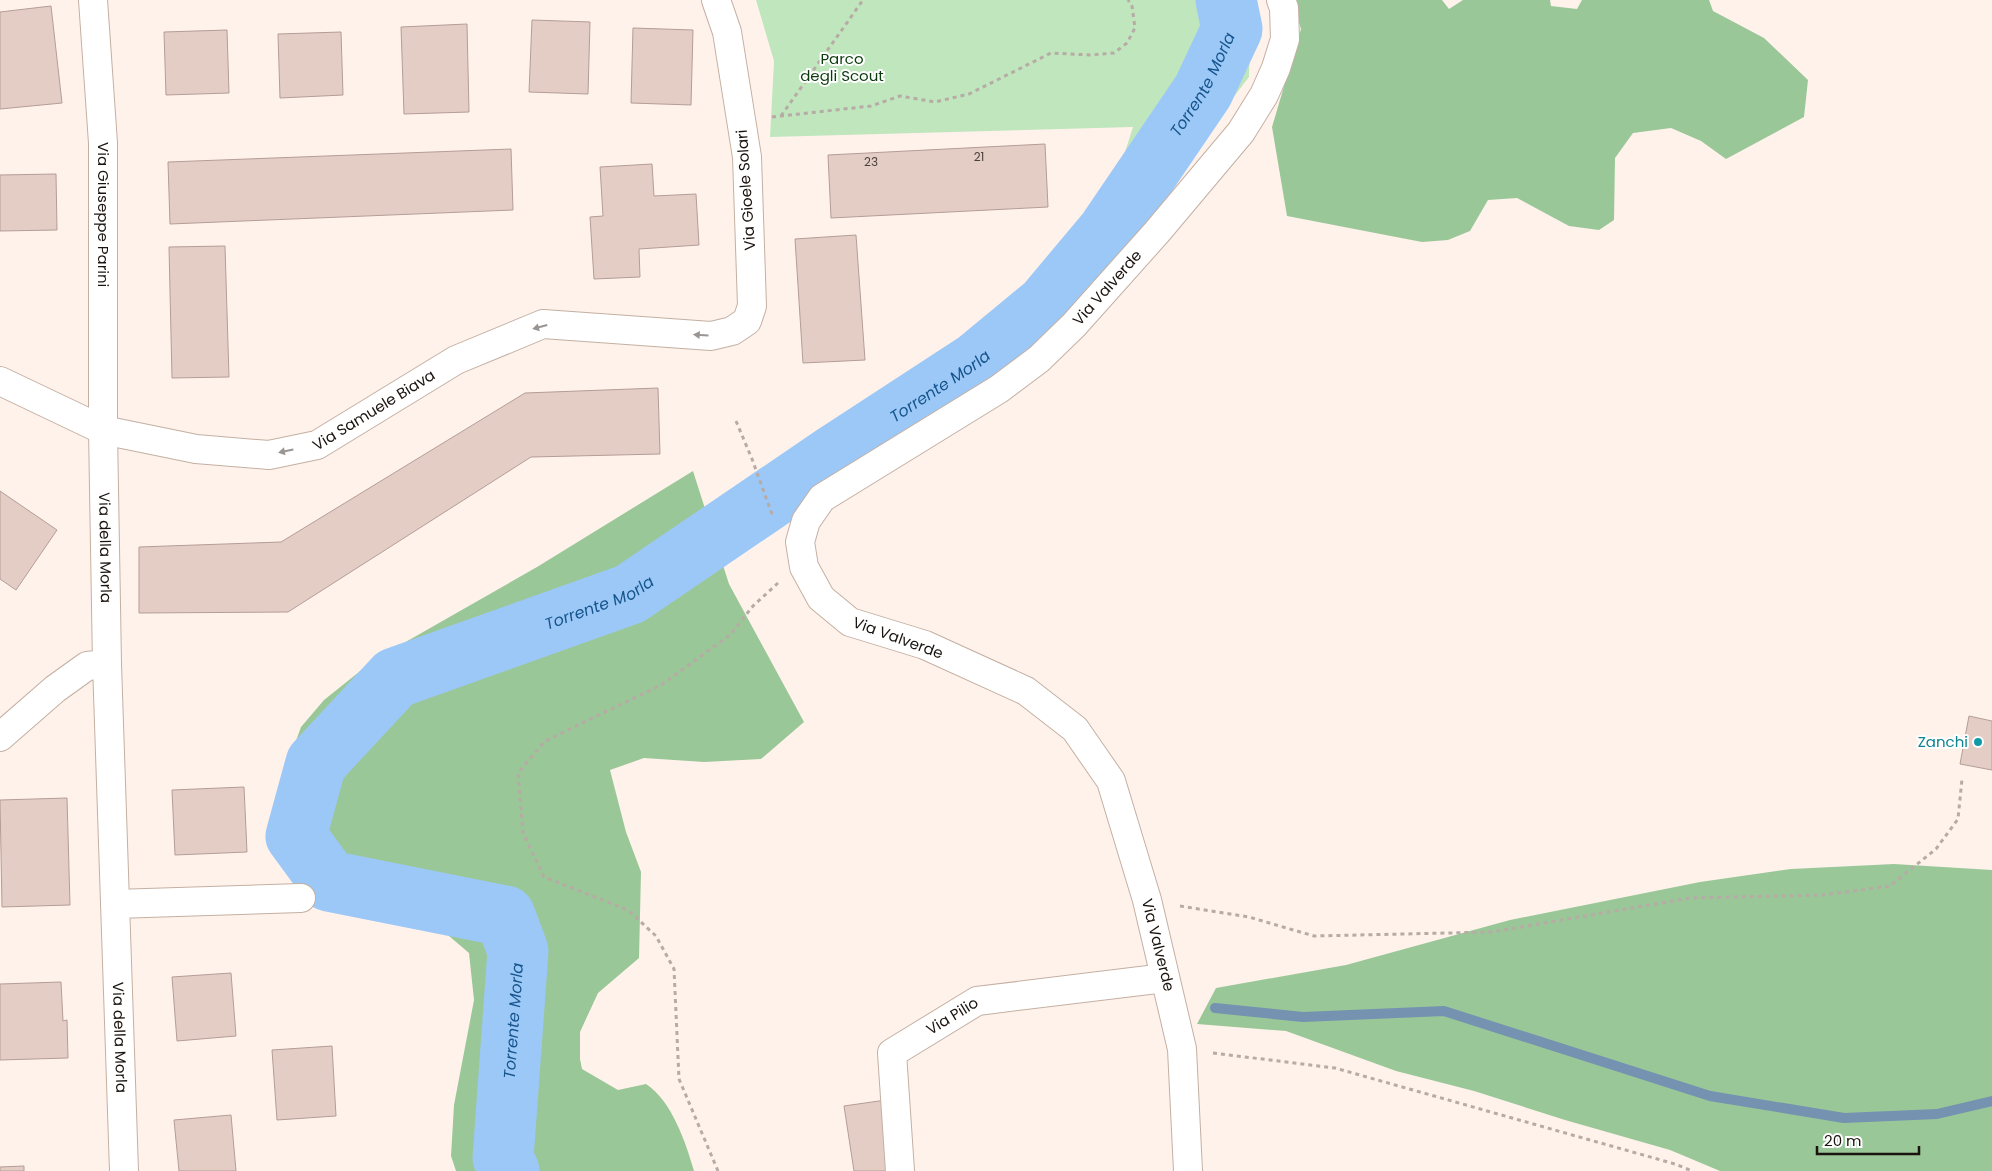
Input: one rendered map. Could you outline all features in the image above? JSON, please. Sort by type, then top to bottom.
[{"type":"street","name":"Via Giuseppe Parini","points":[[93,0],[104,143],[103,430]]},
{"type":"street","name":"Via Gioele Solari","points":[[716,0],[727,32],[747,157],[752,306],[746,321]]},
{"type":"street","name":"Via Valverde","points":[[1188,1171],[1182,1049],[1147,900],[1111,781],[1075,729],[1026,691],[924,645],[850,622],[821,598],[804,567],[800,542],[806,520],[822,498],[999,389],[1039,359],[1074,326],[1169,218],[1241,132],[1264,95],[1276,68],[1285,39],[1284,8],[1281,0]]},
{"type":"street","name":"Via Samuele Biava","points":[[0,381],[103,430],[196,449],[269,455],[317,445],[456,360],[543,324],[712,336],[732,331],[746,321]]},
{"type":"street","name":"Via della Morla","points":[[103,430],[107,664],[124,1171]]},
{"type":"street","points":[[0,737],[55,689],[87,666],[107,664]]},
{"type":"street","points":[[115,904],[301,898]]},
{"type":"street","name":"Via Pilio","points":[[900,1171],[892,1053],[977,1001],[1165,978]]},
{"type":"path","points":[[781,116],[863,0]]},
{"type":"path","points":[[741,121],[871,106],[900,96],[935,102],[969,94],[1051,54],[1090,55],[1114,53],[1128,43],[1135,28],[1132,6],[1128,0]]},
{"type":"path","points":[[736,421],[773,518]]},
{"type":"path","points":[[718,1171],[679,1079],[674,969],[656,936],[628,910],[544,877],[523,833],[518,773],[545,741],[661,685],[730,634],[753,606],[779,582],[786,576],[804,567]]},
{"type":"path","points":[[1147,900],[1249,917],[1314,936],[1324,936],[1492,932],[1690,898],[1824,895],[1890,886],[1936,849],[1958,819],[1962,779]]},
{"type":"path","points":[[1182,1049],[1335,1068],[1674,1164],[1692,1171]]},
{"type":"green space","name":"Parco degli Scout","points":[[756,0],[1251,0],[1249,77],[1134,226],[1034,285],[1119,171],[1133,127],[770,137],[774,61]]},
{"type":"green space","points":[[1292,0],[1442,0],[1449,9],[1463,0],[1550,0],[1551,6],[1577,9],[1582,0],[1709,0],[1713,11],[1764,38],[1808,80],[1804,117],[1726,159],[1701,141],[1671,128],[1633,133],[1615,158],[1614,220],[1599,230],[1569,226],[1517,198],[1488,200],[1470,231],[1448,240],[1422,242],[1287,216],[1272,127],[1301,29]]},
{"type":"green space","points":[[693,471],[729,584],[804,722],[761,759],[704,762],[644,758],[610,770],[626,832],[641,872],[639,958],[598,993],[580,1032],[580,1059],[582,1069],[618,1090],[646,1084],[655,1091],[677,1123],[694,1171],[456,1171],[451,1156],[454,1105],[474,1000],[469,953],[442,930],[347,895],[308,870],[292,838],[283,804],[287,766],[301,727],[324,700],[374,660],[537,567]]},
{"type":"green space","points":[[1894,864],[1992,870],[1992,1171],[1720,1171],[1670,1150],[1565,1120],[1474,1091],[1396,1071],[1286,1031],[1197,1024],[1216,988],[1346,965],[1510,920],[1700,882],[1791,869]]},
{"type":"building","points":[[51,6],[62,103],[0,109],[0,12]]},
{"type":"building","points":[[532,20],[590,22],[588,94],[529,92]]},
{"type":"building","points":[[467,24],[469,112],[404,114],[401,27]]},
{"type":"building","points":[[633,28],[693,30],[691,105],[631,103]]},
{"type":"building","points":[[227,30],[229,93],[166,95],[164,32]]},
{"type":"building","points":[[341,32],[343,95],[280,98],[278,34]]},
{"type":"building","points":[[1045,144],[1048,207],[831,218],[828,155]]},
{"type":"building","points":[[511,149],[513,210],[170,224],[168,162]]},
{"type":"building","points":[[652,164],[654,196],[696,194],[699,245],[639,249],[640,277],[594,279],[590,217],[603,216],[600,167]]},
{"type":"building","points":[[56,174],[57,230],[0,231],[0,175]]},
{"type":"building","points":[[856,235],[865,360],[803,363],[795,239]]},
{"type":"building","points":[[225,246],[229,377],[172,378],[169,247]]},
{"type":"building","points":[[658,388],[660,454],[531,457],[288,612],[139,613],[139,547],[281,542],[525,393]]},
{"type":"building","points":[[0,491],[57,530],[16,590],[0,579]]},
{"type":"building","name":"Zanchi","points":[[1969,716],[1992,721],[1992,770],[1960,764]]},
{"type":"building","points":[[244,787],[247,852],[175,855],[172,790]]},
{"type":"building","points":[[67,798],[70,905],[2,907],[0,800]]},
{"type":"building","points":[[231,973],[236,1036],[177,1041],[172,977]]},
{"type":"building","points":[[61,982],[63,1021],[67,1020],[68,1058],[0,1060],[0,984]]},
{"type":"building","points":[[332,1046],[336,1116],[277,1120],[272,1050]]},
{"type":"building","points":[[886,1100],[897,1171],[854,1171],[844,1106]]},
{"type":"building","points":[[231,1115],[236,1171],[179,1171],[174,1120]]},
{"type":"building","points":[[24,1166],[24,1171],[0,1171],[0,1167]]},
{"type":"waterway","name":"Torrente Morla","points":[[509,1171],[503,1158],[518,951],[505,916],[329,881],[296,836],[316,763],[395,678],[630,594],[833,456],[977,362],[1046,305],[1108,231],[1203,91],[1232,29],[1226,0]]},
{"type":"waterway","points":[[1215,1008],[1303,1017],[1444,1011],[1710,1096],[1844,1118],[1937,1114],[1992,1101]]},
{"type":"place","name":"Zanchi","points":[[1978,742]]}]
